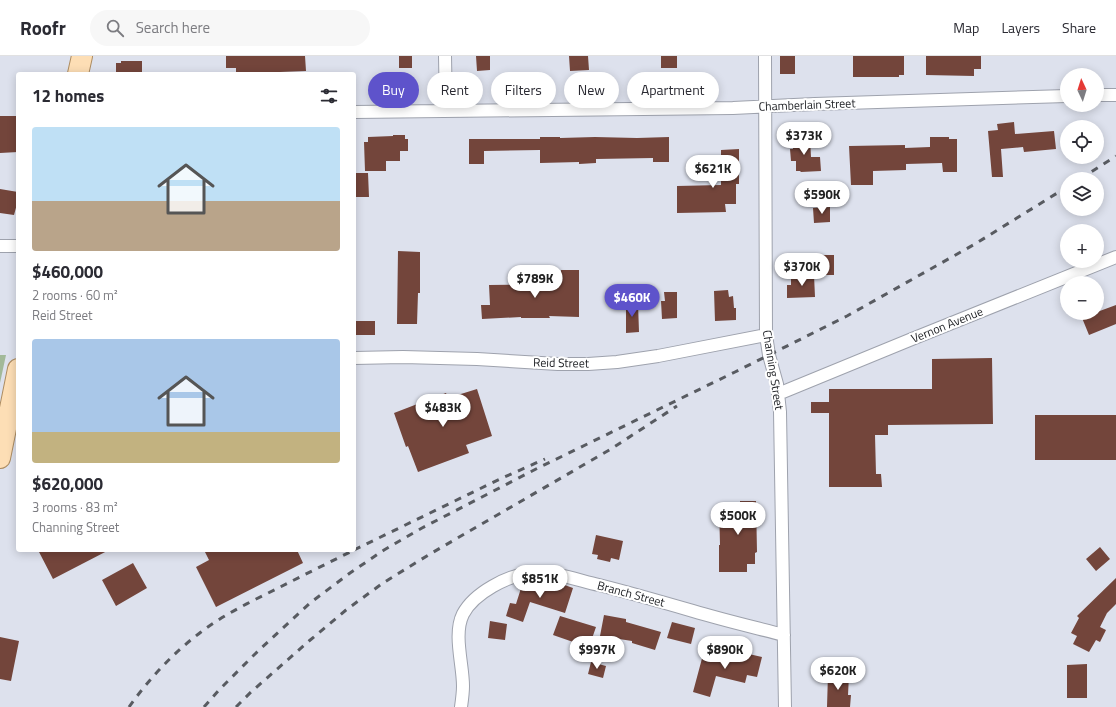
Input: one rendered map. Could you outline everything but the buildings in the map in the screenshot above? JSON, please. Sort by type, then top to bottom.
[{"type":"main road","points":[[78,72],[82,56]]},
{"type":"main road","points":[[0,458],[16,380]]},
{"type":"street","points":[[445,56],[446,112]]},
{"type":"street","name":"Channing Street","points":[[765,56],[766,335],[769,355],[777,384],[780,412],[785,707]]},
{"type":"street","points":[[1104,96],[1116,95]]},
{"type":"street","name":"Chamberlain Street","points":[[356,112],[765,107],[1060,96]]},
{"type":"street","points":[[0,246],[16,246]]},
{"type":"street","name":"Vernon Avenue","points":[[778,394],[912,338],[1116,257]]},
{"type":"street","name":"Reid Street","points":[[356,358],[463,358],[558,364],[588,364],[617,362],[658,356],[766,335]]},
{"type":"street","name":"Branch Street","points":[[461,707],[463,686],[459,639],[460,625],[464,612],[472,601],[500,582],[511,577],[531,573],[549,573],[784,635]]},
{"type":"green space","points":[[0,355],[6,355],[0,383]]},
{"type":"railway","points":[[1091,172],[1116,156]]},
{"type":"railway","points":[[204,707],[259,650],[310,603],[384,550],[422,528],[536,469],[847,316],[975,244],[1060,191]]},
{"type":"railway","points":[[236,707],[309,641],[346,610],[383,583],[611,449],[677,406]]},
{"type":"railway","points":[[356,549],[500,479],[545,459]]},
{"type":"railway","points":[[129,707],[145,686],[171,658],[211,625],[243,606],[350,552]]}]
